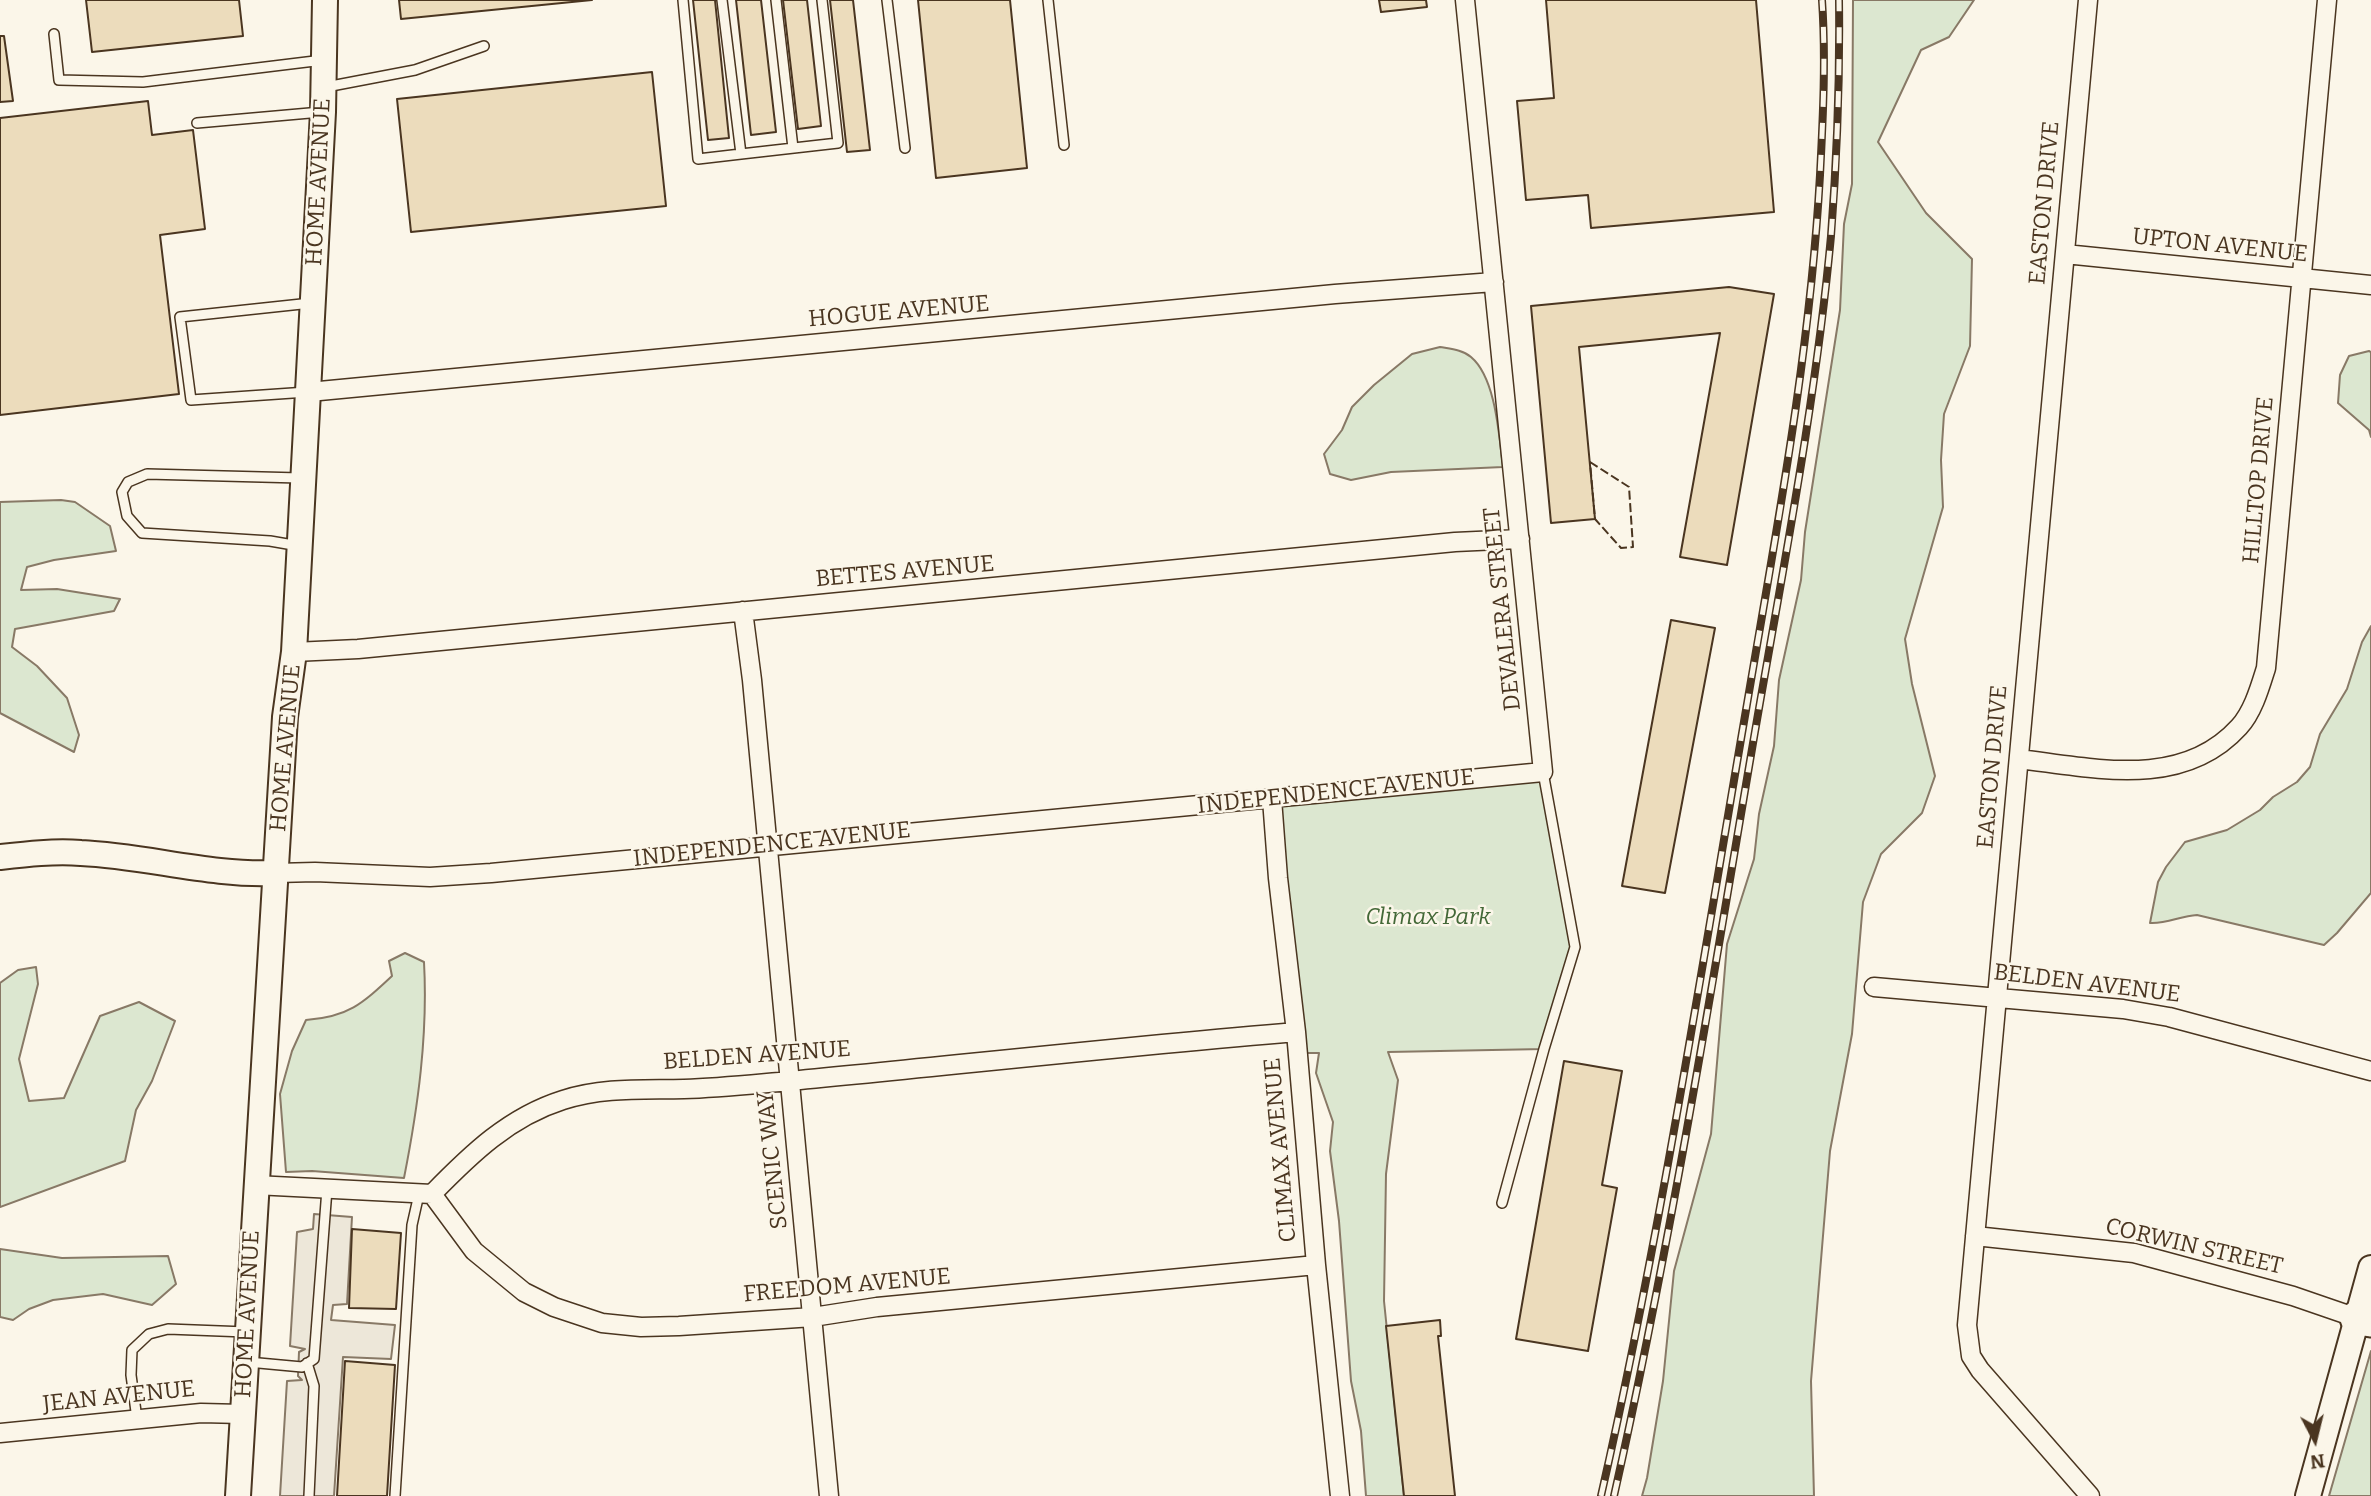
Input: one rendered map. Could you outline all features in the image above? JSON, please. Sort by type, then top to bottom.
[{"type":"street","name":"HOME AVENUE","points":[[238,1496],[285,717],[294,652],[323,112],[325,0]]},
{"type":"street","name":"DEVALERA STREET","points":[[1465,0],[1543,772]]},
{"type":"street","name":"EASTON DRIVE","points":[[2088,0],[1967,1325],[1971,1356],[1980,1370],[2090,1496]]},
{"type":"street","name":"HILLTOP DRIVE","points":[[2019,759],[2108,770],[2165,768],[2197,759],[2220,744],[2241,725],[2258,693],[2266,668],[2327,0]]},
{"type":"street","name":"UPTON AVENUE","points":[[2064,254],[2371,285]]},
{"type":"street","name":"HOGUE AVENUE","points":[[309,392],[1335,293],[1494,282]]},
{"type":"street","name":"BETTES AVENUE","points":[[294,652],[358,649],[998,589],[1455,542],[1520,539]]},
{"type":"street","name":"SCENIC WAY","points":[[743,611],[752,680],[829,1496]]},
{"type":"street","name":"INDEPENDENCE AVENUE","points":[[0,857],[80,852],[214,872],[314,872],[430,877],[767,848],[855,837],[1543,772]]},
{"type":"street","name":"CLIMAX AVENUE","points":[[1272,799],[1340,1496]]},
{"type":"street","name":"BELDEN AVENUE","points":[[1874,987],[2123,1009],[2169,1017],[2371,1071]]},
{"type":"street","name":"BELDEN AVENUE","points":[[425,1194],[503,1128],[532,1112],[592,1092],[684,1089],[790,1081],[1296,1032]]},
{"type":"street","points":[[255,1185],[425,1194]]},
{"type":"street","name":"FREEDOM AVENUE","points":[[425,1194],[491,1267],[524,1292],[602,1323],[640,1327],[813,1317],[877,1307],[1316,1265]]},
{"type":"street","name":"CORWIN STREET","points":[[1975,1236],[2134,1253],[2293,1296],[2364,1319]]},
{"type":"street","points":[[2308,1496],[2364,1319],[2371,1268]]},
{"type":"street","name":"JEAN AVENUE","points":[[0,1433],[201,1413],[242,1414]]},
{"type":"lane","points":[[683,0],[698,159],[838,143],[822,0]]},
{"type":"lane","points":[[722,0],[741,154]]},
{"type":"lane","points":[[776,0],[793,148]]},
{"type":"lane","points":[[887,0],[905,148]]},
{"type":"lane","points":[[1048,0],[1064,145]]},
{"type":"lane","points":[[54,34],[59,80],[143,82],[325,60]]},
{"type":"lane","points":[[324,87],[415,70],[484,46]]},
{"type":"lane","points":[[197,123],[323,112]]},
{"type":"lane","points":[[309,392],[191,400],[180,317],[313,303]]},
{"type":"lane","points":[[300,546],[270,541],[142,533],[127,516],[122,492],[128,482],[148,474],[304,478]]},
{"type":"lane","name":"DEVALERA STREET","points":[[1502,1203],[1575,947],[1543,772]]},
{"type":"lane","points":[[245,1361],[302,1367],[314,1359],[327,1189]]},
{"type":"lane","points":[[395,1496],[412,1226],[425,1194]]},
{"type":"lane","points":[[137,1419],[131,1375],[132,1350],[149,1334],[169,1329],[247,1332]]},
{"type":"lane","points":[[307,1363],[314,1386],[309,1496]]},
{"type":"green space","points":[[1853,0],[1974,0],[1949,37],[1921,50],[1878,142],[1926,213],[1972,259],[1970,346],[1944,414],[1941,460],[1943,507],[1905,639],[1912,684],[1935,776],[1922,813],[1881,854],[1863,902],[1852,1034],[1830,1151],[1811,1381],[1814,1496],[1642,1496],[1663,1381],[1674,1271],[1711,1134],[1727,944],[1754,859],[1759,814],[1774,746],[1779,680],[1801,580],[1805,532],[1840,310],[1844,224],[1852,184]]},
{"type":"green space","points":[[1440,347],[1457,350],[1471,357],[1486,379],[1495,408],[1503,467],[1391,472],[1351,480],[1330,474],[1324,454],[1342,430],[1352,407],[1412,354]]},
{"type":"green space","points":[[2369,351],[2371,437],[2369,430],[2338,403],[2340,375],[2349,356]]},
{"type":"green space","points":[[0,502],[75,502],[110,526],[116,551],[54,560],[27,567],[21,590],[57,589],[120,599],[114,611],[15,629],[12,647],[37,666],[67,698],[79,735],[74,752],[0,713]]},
{"type":"green space","points":[[2371,626],[2371,893],[2324,945],[2197,915],[2150,923],[2158,882],[2185,842],[2227,830],[2260,810],[2273,797],[2297,782],[2310,767],[2320,734],[2347,689],[2362,642]]},
{"type":"green space","name":"Climax Park","points":[[1543,772],[1575,947],[1544,1049],[1388,1052],[1398,1080],[1386,1174],[1384,1301],[1404,1496],[1366,1496],[1361,1431],[1351,1381],[1339,1221],[1330,1151],[1333,1122],[1316,1073],[1319,1053],[1297,1053],[1272,799]]},
{"type":"green space","points":[[405,953],[424,962],[425,1017],[414,1125],[404,1178],[312,1171],[286,1172],[280,1094],[292,1051],[306,1020],[333,1016],[363,1001],[392,976],[389,961]]},
{"type":"green space","points":[[36,967],[38,984],[19,1059],[29,1101],[64,1098],[100,1016],[139,1002],[175,1021],[152,1081],[136,1110],[125,1161],[0,1207],[0,983],[18,970]]},
{"type":"green space","points":[[0,1249],[62,1258],[168,1256],[176,1284],[152,1305],[103,1294],[53,1300],[29,1309],[13,1320],[0,1317]]},
{"type":"green space","points":[[2371,1351],[2371,1496],[2329,1496]]},
{"type":"shaded area","points":[[314,1214],[352,1217],[347,1304],[333,1305],[331,1320],[395,1325],[391,1359],[343,1357],[334,1496],[280,1496],[287,1381],[302,1380],[298,1376],[299,1352],[305,1349],[290,1346],[297,1232],[313,1229]]},
{"type":"building","points":[[86,0],[239,0],[243,36],[92,52]]},
{"type":"building","points":[[399,0],[592,0],[401,19]]},
{"type":"building","points":[[693,0],[715,0],[729,138],[708,140]]},
{"type":"building","points":[[736,0],[761,0],[776,132],[751,135]]},
{"type":"building","points":[[783,0],[807,0],[821,126],[798,129]]},
{"type":"building","points":[[830,0],[853,0],[870,150],[847,152]]},
{"type":"building","points":[[918,0],[1010,0],[1027,168],[936,178]]},
{"type":"building","points":[[1379,0],[1426,0],[1427,7],[1381,12]]},
{"type":"building","points":[[1546,0],[1756,0],[1774,212],[1591,228],[1588,195],[1526,200],[1517,101],[1554,98]]},
{"type":"building","points":[[0,36],[4,36],[13,101],[0,102]]},
{"type":"building","points":[[652,72],[666,206],[411,232],[397,99]]},
{"type":"building","points":[[148,101],[152,135],[193,130],[205,229],[160,235],[179,394],[0,415],[0,118]]},
{"type":"building","points":[[1729,287],[1774,294],[1727,565],[1680,557],[1720,333],[1579,347],[1595,519],[1551,523],[1531,306]]},
{"type":"building","points":[[1671,620],[1715,628],[1665,893],[1622,886]]},
{"type":"building","points":[[1564,1061],[1622,1071],[1602,1185],[1617,1188],[1588,1351],[1516,1339]]},
{"type":"building","points":[[352,1229],[401,1233],[396,1309],[349,1308]]},
{"type":"building","points":[[1440,1320],[1441,1336],[1438,1336],[1455,1496],[1404,1496],[1386,1326]]},
{"type":"building","points":[[345,1361],[395,1365],[387,1496],[337,1496]]},
{"type":"railway","points":[[1601,1496],[1679,1104],[1769,577],[1800,376],[1820,175],[1824,66],[1822,0]]},
{"type":"railway","points":[[1614,1496],[1653,1312],[1687,1127],[1816,366],[1835,177],[1839,0]]},
{"type":"fence","points":[[1590,462],[1629,487],[1633,547],[1621,548],[1595,519],[1590,462]]}]
